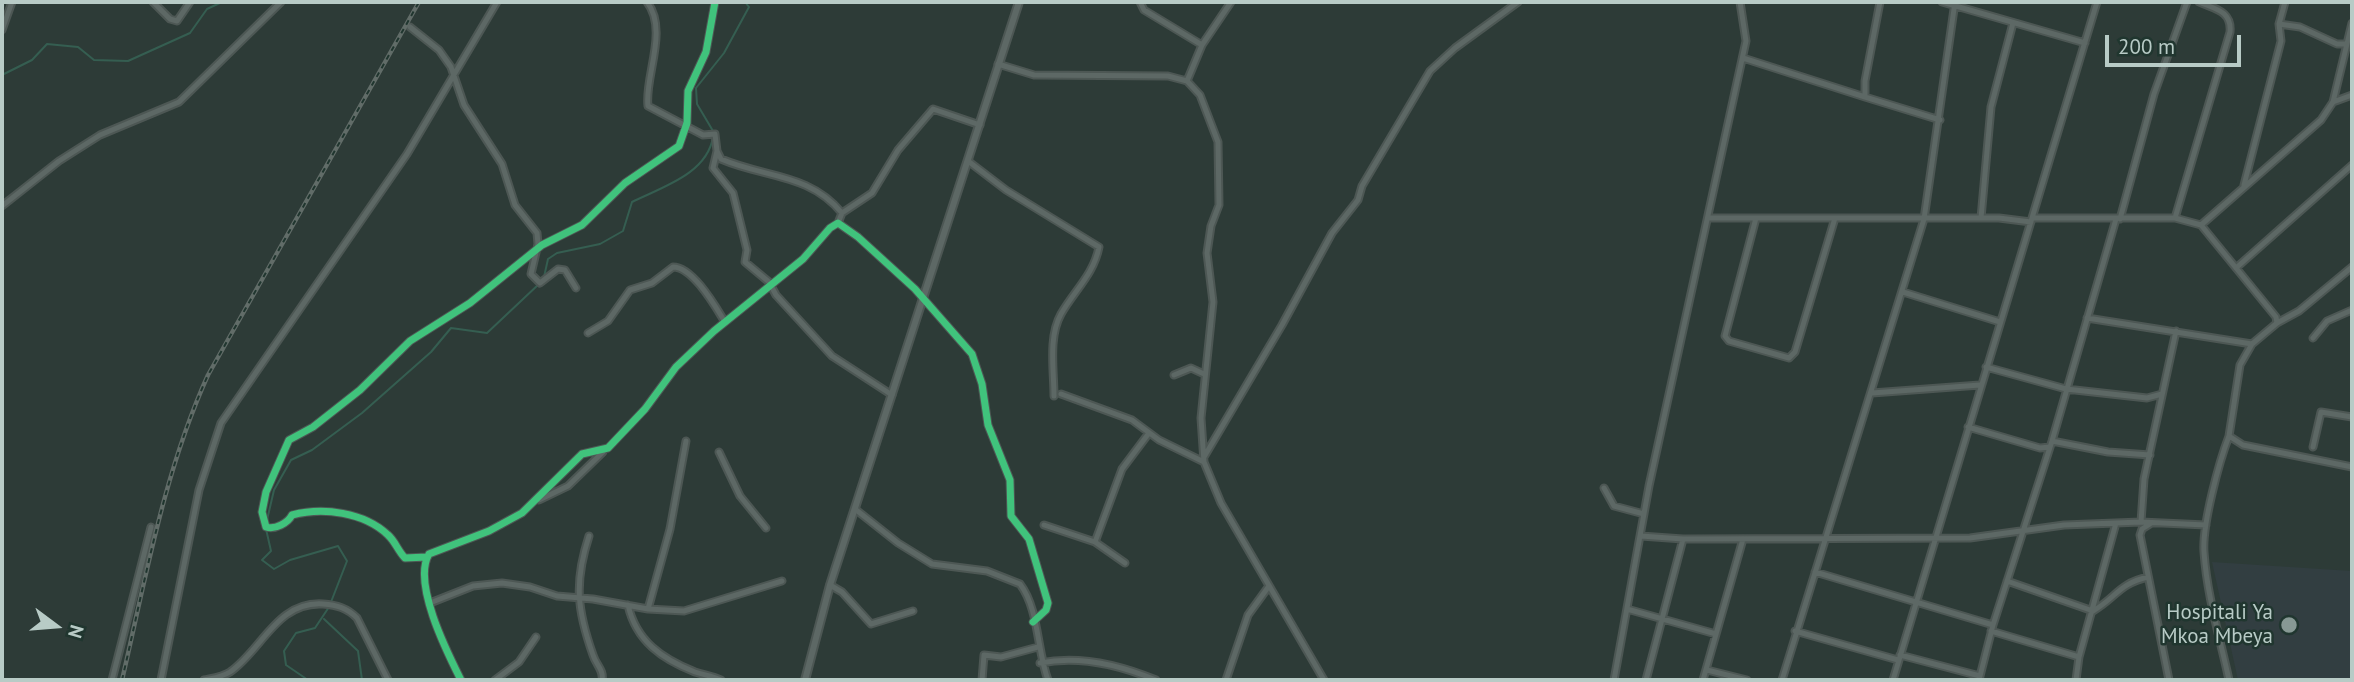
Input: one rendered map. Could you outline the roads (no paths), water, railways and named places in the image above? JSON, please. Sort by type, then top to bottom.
[{"type":"street","points":[[2,30],[12,2]]},
{"type":"street","points":[[153,2],[167,17],[177,21],[190,2]]},
{"type":"street","points":[[2,206],[59,161],[100,135],[179,102],[281,2]]},
{"type":"street","points":[[160,680],[199,490],[221,423],[407,155],[497,2]]},
{"type":"street","points":[[648,2],[653,12],[656,33],[647,105],[687,123],[704,135],[716,135],[717,151],[713,168],[733,193],[747,250],[744,260],[772,286],[776,295],[832,356],[892,396]]},
{"type":"street","points":[[715,2],[706,52],[688,91],[687,123],[677,148],[625,183],[582,225],[536,250],[470,303],[410,341],[360,390],[313,427],[289,440],[266,492],[262,512],[268,528],[302,512],[336,513],[358,518],[382,530],[405,558],[427,557],[434,551],[489,531],[537,500],[568,486],[645,409],[676,367],[725,322],[803,259],[830,228],[838,223],[842,213],[872,193],[898,150],[933,109],[979,125]]},
{"type":"street","points":[[805,680],[830,586],[925,300],[1019,2]]},
{"type":"street","points":[[1140,2],[1143,10],[1202,45]]},
{"type":"street","points":[[1186,81],[1202,45],[1231,2]]},
{"type":"street","points":[[1204,459],[1332,233],[1358,200],[1362,186],[1430,71],[1455,48],[1518,2]]},
{"type":"street","points":[[1614,680],[1644,514],[1743,58],[1746,31],[1740,2]]},
{"type":"street","points":[[1865,97],[1865,81],[1880,2]]},
{"type":"street","points":[[1942,2],[2085,43]]},
{"type":"street","points":[[1893,680],[2097,2]]},
{"type":"street","points":[[2175,218],[2230,32],[2230,20],[2226,14],[2199,2]]},
{"type":"street","points":[[2244,186],[2281,41],[2280,24],[2286,2]]},
{"type":"street","points":[[1795,631],[1979,678],[2183,3]]},
{"type":"street","points":[[1782,680],[1924,219],[1955,4]]},
{"type":"street","points":[[1981,218],[1985,155],[1995,83],[2013,23]]},
{"type":"street","points":[[2201,225],[2321,120],[2333,102],[2352,23]]},
{"type":"street","points":[[2280,24],[2311,31],[2337,44],[2347,44]]},
{"type":"street","points":[[410,27],[439,50],[454,74],[464,105],[502,164],[515,205],[537,233],[536,250],[530,268],[534,277],[540,283],[558,269],[565,270],[576,288]]},
{"type":"street","points":[[1743,58],[1940,120]]},
{"type":"street","points":[[998,64],[1034,75],[1126,77],[1148,74],[1186,81],[1204,102],[1218,142],[1219,205],[1211,226],[1207,253],[1213,302],[1201,418],[1204,459],[1221,503],[1324,680]]},
{"type":"street","points":[[2333,102],[2352,95]]},
{"type":"street","points":[[717,151],[729,162],[806,183],[842,213]]},
{"type":"street","points":[[968,161],[1006,190],[1099,247],[1082,285],[1059,319],[1054,350],[1058,395],[1132,420],[1149,433],[1204,459]]},
{"type":"street","points":[[2236,268],[2352,165]]},
{"type":"street","points":[[1710,218],[2175,218],[2201,225],[2271,309],[2277,323]]},
{"type":"street","points":[[1756,218],[1725,336],[1729,341],[1789,358],[1795,352],[1835,218]]},
{"type":"street","points":[[838,223],[858,237],[925,300],[966,346],[977,363],[985,415],[994,445],[1010,480],[1011,516],[1029,539],[1048,603],[1046,610],[1033,622]]},
{"type":"street","points":[[588,333],[608,321],[630,290],[652,283],[673,267],[681,268],[699,285],[725,322]]},
{"type":"street","points":[[2229,680],[2209,595],[2204,551],[2206,525],[2229,436],[2240,365],[2252,344],[2277,323],[2299,311],[2352,267]]},
{"type":"street","points":[[1902,292],[2000,322]]},
{"type":"street","points":[[2313,338],[2327,321],[2352,310]]},
{"type":"street","points":[[2087,318],[2252,344]]},
{"type":"street","points":[[2141,522],[2141,496],[2176,331]]},
{"type":"street","points":[[1986,367],[2066,388],[2147,397],[2162,394]]},
{"type":"street","points":[[1174,374],[1191,368],[1204,374]]},
{"type":"street","points":[[1872,393],[1980,385]]},
{"type":"street","points":[[2313,447],[2321,412],[2352,416]]},
{"type":"street","points":[[1968,427],[2040,448],[2051,444],[2150,455]]},
{"type":"street","points":[[1095,542],[1122,469],[1149,433]]},
{"type":"street","points":[[2229,436],[2243,445],[2352,467]]},
{"type":"street","points":[[648,609],[670,529],[686,441]]},
{"type":"street","points":[[537,500],[582,454],[605,450]]},
{"type":"street","points":[[719,452],[740,496],[766,528]]},
{"type":"street","points":[[1604,488],[1614,506],[1644,514]]},
{"type":"street","points":[[856,509],[898,543],[932,564],[987,571],[1013,579],[1025,591],[1040,663],[1048,680]]},
{"type":"street","points":[[1641,536],[1683,539],[1937,536],[1970,538],[2024,530],[2116,523],[2206,525]]},
{"type":"street","points":[[2076,680],[2078,657],[2116,523]]},
{"type":"street","points":[[2153,523],[2142,529],[2140,535],[2169,680]]},
{"type":"street","points":[[1044,525],[1095,542],[1125,563]]},
{"type":"street","points":[[112,680],[151,527]]},
{"type":"street","points":[[589,536],[577,579],[578,597],[593,657],[603,674],[602,680]]},
{"type":"street","points":[[1646,680],[1683,539]]},
{"type":"street","points":[[1703,680],[1743,539]]},
{"type":"street","points":[[427,557],[426,582],[430,603],[461,680]]},
{"type":"street","points":[[1815,572],[1916,601],[2078,657]]},
{"type":"street","points":[[2093,611],[2124,584],[2148,577]]},
{"type":"street","points":[[430,603],[474,586],[502,583],[530,587],[557,596],[648,609],[696,609],[782,581]]},
{"type":"street","points":[[2007,581],[2093,611]]},
{"type":"street","points":[[830,586],[842,592],[871,624],[913,611]]},
{"type":"street","points":[[1227,680],[1248,615],[1269,586]]},
{"type":"street","points":[[204,680],[234,669],[286,615],[309,604],[321,604],[350,611],[357,618],[388,680]]},
{"type":"street","points":[[628,605],[635,629],[653,650],[690,670],[721,680]]},
{"type":"street","points":[[1627,609],[1716,634]]},
{"type":"street","points":[[495,680],[519,663],[536,638]]},
{"type":"street","points":[[982,680],[984,655],[1001,657],[1038,647]]},
{"type":"street","points":[[1040,663],[1065,660],[1109,664],[1156,680]]},
{"type":"street","points":[[1707,670],[1747,680]]},
{"type":"waterway","points":[[2,75],[32,60],[47,44],[78,47],[94,60],[128,61],[190,33],[207,9],[222,2]]},
{"type":"waterway","points":[[713,131],[697,104],[696,88],[724,53],[749,7],[745,2]]},
{"type":"waterway","points":[[544,277],[548,259],[557,253],[600,244],[623,231],[632,202],[669,185],[693,170],[709,150],[713,137]]},
{"type":"waterway","points":[[267,520],[274,490],[291,460],[312,450],[362,413],[431,352],[451,328],[487,333],[539,284]]},
{"type":"waterway","points":[[266,529],[271,551],[262,560],[274,569],[290,560],[338,546],[347,561],[331,602]]},
{"type":"waterway","points":[[308,680],[286,665],[284,651],[296,633],[315,628],[329,607]]},
{"type":"waterway","points":[[324,619],[358,651],[362,680]]},
{"type":"railway","points":[[122,680],[168,487],[179,449],[208,375],[419,2]]},
{"type":"place","name":"Hospitali Ya Mkoa Mbeya","points":[[2289,625]]}]
